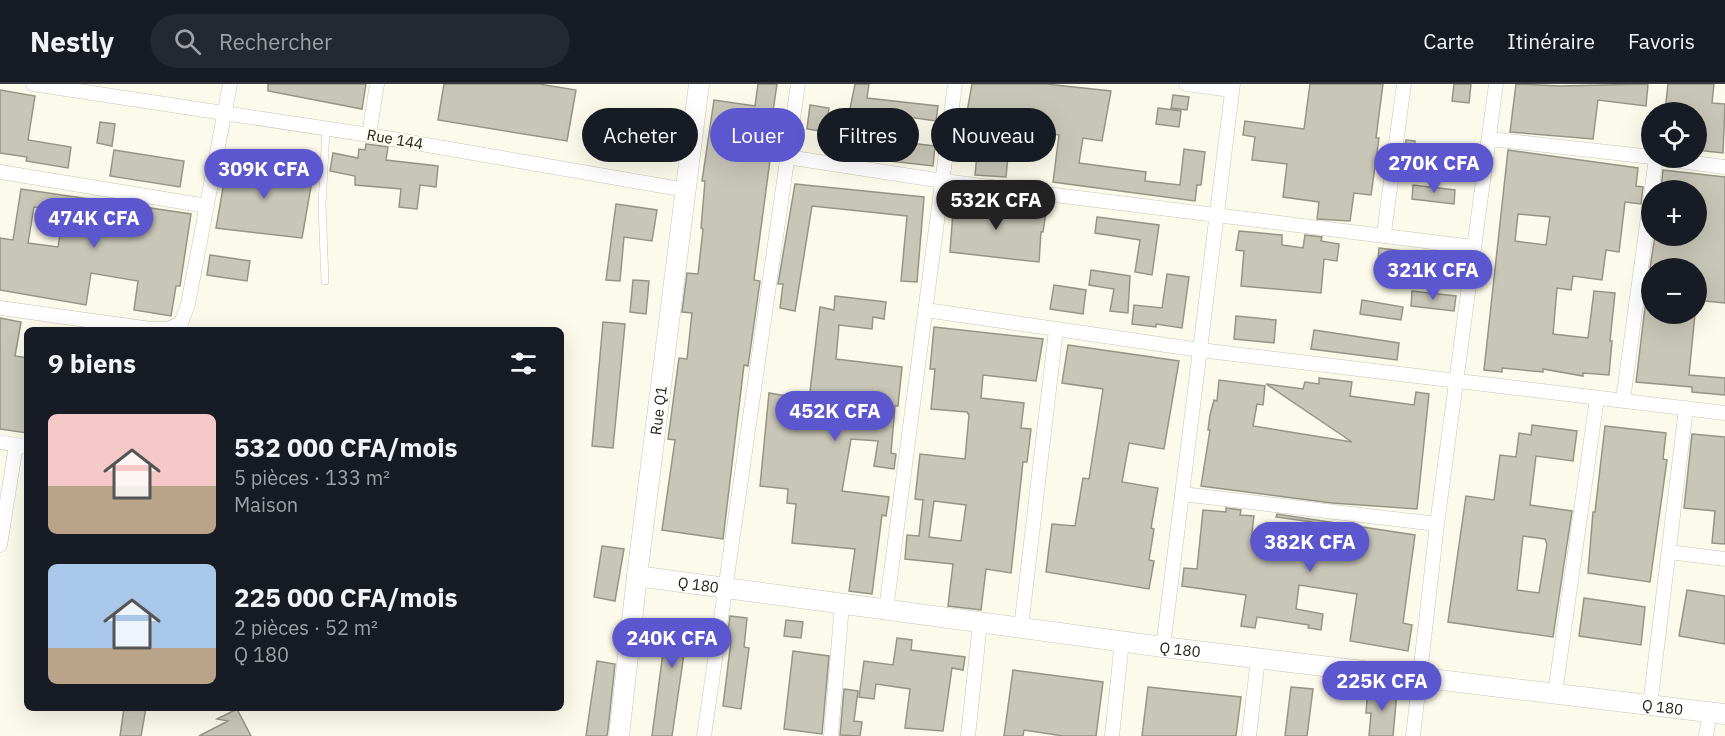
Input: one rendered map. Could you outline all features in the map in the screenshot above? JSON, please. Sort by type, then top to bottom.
[{"type":"street","name":"Rue 144","points":[[33,84],[224,115],[369,135],[686,190]]},
{"type":"street","points":[[173,327],[181,323],[188,304],[230,84]]},
{"type":"street","points":[[369,135],[377,84]]},
{"type":"street","name":"Rue Q1","points":[[620,736],[637,576],[699,84]]},
{"type":"street","points":[[794,108],[798,84]]},
{"type":"street","points":[[886,610],[955,84]]},
{"type":"street","points":[[1163,647],[1233,87],[1186,84]]},
{"type":"street","points":[[1384,233],[1404,84]]},
{"type":"street","points":[[1413,736],[1437,524],[1496,84]]},
{"type":"street","points":[[1490,139],[1641,155]]},
{"type":"street","points":[[805,160],[943,181],[1384,233],[1473,247]]},
{"type":"street","points":[[704,736],[786,162]]},
{"type":"street","points":[[1707,164],[1725,167]]},
{"type":"street","points":[[1623,400],[1654,168]]},
{"type":"street","points":[[0,172],[207,206]]},
{"type":"street","points":[[0,308],[137,327]]},
{"type":"street","points":[[926,310],[1200,350],[1725,413]]},
{"type":"street","points":[[1021,628],[1056,330]]},
{"type":"street","points":[[1555,693],[1597,398]]},
{"type":"street","points":[[1650,705],[1686,408]]},
{"type":"street","points":[[0,442],[22,446],[0,545]]},
{"type":"street","points":[[1182,495],[1437,524]]},
{"type":"street","points":[[1670,552],[1725,559]]},
{"type":"street","name":"Q 180","points":[[637,576],[1163,647],[1717,713]]},
{"type":"street","points":[[831,736],[843,604]]},
{"type":"street","points":[[968,736],[980,623]]},
{"type":"street","points":[[1112,736],[1122,641]]},
{"type":"street","points":[[1249,736],[1258,658]]},
{"type":"street","points":[[1706,736],[1717,713]]},
{"type":"lane","points":[[325,281],[322,205],[326,129]]},
{"type":"building","points":[[268,84],[366,84],[362,109],[268,91]]},
{"type":"building","points":[[444,84],[539,84],[576,90],[567,141],[438,120]]},
{"type":"building","points":[[758,84],[777,84],[773,108],[713,108],[714,100],[755,106]]},
{"type":"building","points":[[855,84],[869,84],[867,98],[938,106],[938,108],[931,108],[931,120],[919,119],[919,108],[850,108]]},
{"type":"building","points":[[972,84],[1046,84],[1111,91],[1102,141],[1083,138],[1079,163],[1146,172],[1145,181],[1180,185],[1184,149],[1205,152],[1201,185],[1197,185],[1195,201],[1053,182],[1059,135],[1056,135],[1056,108],[968,108]]},
{"type":"building","points":[[1310,84],[1383,84],[1376,138],[1379,138],[1371,195],[1354,193],[1350,221],[1317,219],[1319,202],[1283,197],[1287,164],[1252,160],[1255,137],[1243,135],[1245,121],[1304,129]]},
{"type":"building","points":[[1454,84],[1471,84],[1469,103],[1452,101]]},
{"type":"building","points":[[1516,84],[1560,86],[1648,84],[1646,102],[1641,102],[1641,105],[1598,100],[1593,139],[1510,132]]},
{"type":"building","points":[[1668,84],[1714,84],[1712,103],[1725,104],[1723,153],[1707,151],[1707,102],[1666,102]]},
{"type":"building","points":[[0,90],[35,96],[28,140],[71,147],[68,168],[26,161],[27,157],[0,153]]},
{"type":"building","points":[[1173,95],[1189,97],[1187,110],[1171,108]]},
{"type":"building","points":[[810,105],[829,108],[817,108],[817,131],[807,129]]},
{"type":"building","points":[[1158,108],[1181,111],[1179,127],[1156,124]]},
{"type":"building","points":[[100,122],[115,124],[112,146],[97,143]]},
{"type":"building","points":[[710,127],[710,162],[770,162],[754,280],[760,281],[748,366],[744,365],[723,539],[662,530],[675,440],[668,439],[679,358],[687,359],[692,313],[682,312],[687,273],[698,274],[703,229],[701,228],[705,181],[702,181]]},
{"type":"building","points":[[1406,140],[1415,141],[1411,181],[1400,180]]},
{"type":"building","points":[[366,144],[388,147],[386,160],[438,166],[436,187],[420,185],[417,209],[399,207],[401,189],[355,185],[355,176],[330,171],[333,153],[358,158],[359,149],[365,150]]},
{"type":"building","points":[[919,144],[931,146],[933,166],[899,162],[919,162]]},
{"type":"building","points":[[114,150],[184,161],[180,187],[110,176]]},
{"type":"building","points":[[1508,150],[1638,168],[1636,186],[1641,187],[1641,204],[1625,202],[1619,252],[1606,250],[1602,280],[1573,276],[1571,290],[1557,288],[1553,334],[1588,338],[1594,291],[1615,293],[1609,375],[1583,373],[1583,376],[1543,369],[1543,372],[1502,368],[1502,372],[1484,370]],"holes":[[[1518,214],[1550,217],[1546,245],[1515,241]]]},
{"type":"building","points":[[228,159],[313,175],[302,238],[216,228]]},
{"type":"building","points":[[976,162],[1007,162],[1006,177],[975,175]]},
{"type":"building","points":[[1663,170],[1725,177],[1725,303],[1707,301],[1707,258],[1652,258],[1653,246],[1707,246],[1707,180],[1662,180]]},
{"type":"building","points":[[795,184],[924,197],[917,282],[901,281],[907,216],[812,206],[795,311],[780,308],[783,284],[778,284]]},
{"type":"building","points":[[1413,185],[1455,190],[1454,204],[1412,199]]},
{"type":"building","points":[[21,189],[191,214],[180,286],[176,286],[171,316],[134,310],[138,281],[91,273],[86,305],[0,290],[0,238],[13,240]],"holes":[[[34,207],[64,211],[58,247],[28,243]]]},
{"type":"building","points":[[954,198],[1046,212],[1043,232],[1041,232],[1039,262],[950,252]]},
{"type":"building","points":[[616,204],[657,210],[652,241],[624,237],[620,281],[606,280]]},
{"type":"building","points":[[1097,217],[1159,225],[1152,275],[1135,272],[1140,240],[1095,233]]},
{"type":"building","points":[[1239,231],[1282,235],[1282,245],[1303,248],[1305,235],[1322,237],[1321,241],[1339,244],[1337,261],[1324,259],[1321,293],[1241,286],[1244,251],[1236,250]]},
{"type":"building","points":[[1379,248],[1411,252],[1408,276],[1377,273]]},
{"type":"building","points":[[210,255],[250,261],[247,281],[207,275]]},
{"type":"building","points":[[1091,270],[1130,276],[1128,313],[1110,311],[1114,289],[1089,285]]},
{"type":"building","points":[[1167,274],[1189,277],[1182,328],[1156,324],[1156,327],[1132,324],[1134,305],[1162,308]]},
{"type":"building","points":[[633,280],[649,281],[646,314],[630,312]]},
{"type":"building","points":[[1054,285],[1086,290],[1083,314],[1050,309]]},
{"type":"building","points":[[1412,291],[1456,296],[1454,311],[1411,306]]},
{"type":"building","points":[[835,296],[886,302],[884,319],[873,317],[872,329],[839,325],[836,359],[902,367],[898,406],[895,406],[891,453],[896,454],[894,469],[874,466],[878,441],[851,439],[842,491],[889,497],[886,516],[882,515],[872,594],[849,591],[855,549],[792,543],[796,504],[787,503],[788,489],[760,486],[769,393],[809,400],[820,307],[834,310]]},
{"type":"building","points":[[1362,300],[1403,307],[1401,320],[1360,314]]},
{"type":"building","points":[[1236,316],[1276,320],[1274,343],[1234,339]]},
{"type":"building","points":[[0,318],[21,322],[15,356],[24,358],[24,433],[0,429]]},
{"type":"building","points":[[603,322],[625,324],[613,448],[592,446]]},
{"type":"building","points":[[1643,324],[1694,324],[1689,375],[1725,378],[1725,395],[1692,392],[1692,387],[1636,382]]},
{"type":"building","points":[[934,327],[1043,339],[1036,381],[983,375],[981,398],[1024,403],[1021,428],[1031,429],[1027,462],[1023,462],[1011,573],[986,569],[981,610],[948,606],[953,564],[905,559],[907,535],[919,536],[923,500],[915,499],[920,454],[965,459],[969,415],[967,412],[931,409],[935,369],[930,369]],"holes":[[[934,501],[966,505],[961,541],[929,537]]]},
{"type":"building","points":[[1314,330],[1399,343],[1397,360],[1311,349]]},
{"type":"building","points":[[1068,345],[1179,361],[1164,449],[1129,443],[1122,482],[1158,488],[1151,528],[1154,529],[1149,560],[1154,561],[1149,589],[1046,572],[1052,524],[1075,526],[1083,478],[1089,479],[1103,389],[1062,383]]},
{"type":"building","points":[[1319,378],[1352,382],[1350,396],[1414,405],[1416,392],[1429,394],[1417,509],[1332,503],[1201,486],[1210,430],[1208,430],[1210,415],[1214,400],[1217,401],[1219,380],[1265,386],[1263,405],[1257,404],[1253,426],[1352,442],[1266,384],[1303,389],[1305,382],[1319,384]]},
{"type":"building","points":[[1532,425],[1577,431],[1573,461],[1536,456],[1530,505],[1572,511],[1553,637],[1448,622],[1466,496],[1494,500],[1500,455],[1516,457],[1519,433],[1531,435]],"holes":[[[1523,536],[1545,539],[1547,544],[1539,593],[1517,590]]]},
{"type":"building","points":[[1605,426],[1666,433],[1663,459],[1667,460],[1650,582],[1588,573],[1593,512],[1595,512]]},
{"type":"building","points":[[1692,434],[1725,437],[1725,544],[1712,543],[1715,511],[1684,508]]},
{"type":"building","points":[[1226,508],[1241,510],[1240,515],[1254,516],[1251,541],[1308,548],[1312,522],[1276,517],[1277,514],[1415,535],[1403,623],[1412,625],[1408,651],[1350,641],[1357,594],[1299,585],[1296,609],[1323,614],[1321,630],[1308,628],[1309,625],[1257,617],[1255,628],[1241,626],[1246,595],[1182,586],[1184,568],[1197,569],[1203,510],[1226,512]]},
{"type":"building","points":[[602,546],[624,549],[615,601],[594,597]]},
{"type":"building","points":[[1687,590],[1725,596],[1725,644],[1679,636]]},
{"type":"building","points":[[1584,598],[1645,607],[1641,645],[1579,636]]},
{"type":"building","points":[[730,616],[747,618],[744,647],[749,648],[741,709],[723,706],[731,641],[727,640]]},
{"type":"building","points":[[655,619],[703,625],[700,649],[685,647],[672,736],[652,736],[664,645],[652,643]]},
{"type":"building","points":[[786,620],[803,622],[801,638],[784,636]]},
{"type":"building","points":[[897,638],[912,640],[911,650],[965,657],[963,670],[952,668],[943,731],[905,728],[910,689],[876,684],[874,699],[859,697],[864,661],[893,665]]},
{"type":"building","points":[[793,651],[829,656],[822,734],[784,729]]},
{"type":"building","points":[[597,661],[615,664],[607,736],[586,736]]},
{"type":"building","points":[[1013,670],[1103,682],[1096,736],[1063,736],[1024,730],[1023,736],[1004,736]]},
{"type":"building","points":[[1148,687],[1241,697],[1236,736],[1142,736]]},
{"type":"building","points":[[1291,687],[1313,689],[1307,736],[1285,736]]},
{"type":"building","points":[[1368,688],[1397,691],[1393,736],[1369,736],[1371,713],[1366,713]]},
{"type":"building","points":[[844,689],[858,691],[854,721],[862,722],[860,736],[840,735]]},
{"type":"building","points":[[124,711],[145,711],[141,736],[120,736]]},
{"type":"building","points":[[238,711],[251,736],[199,736],[228,721],[217,719]]}]
